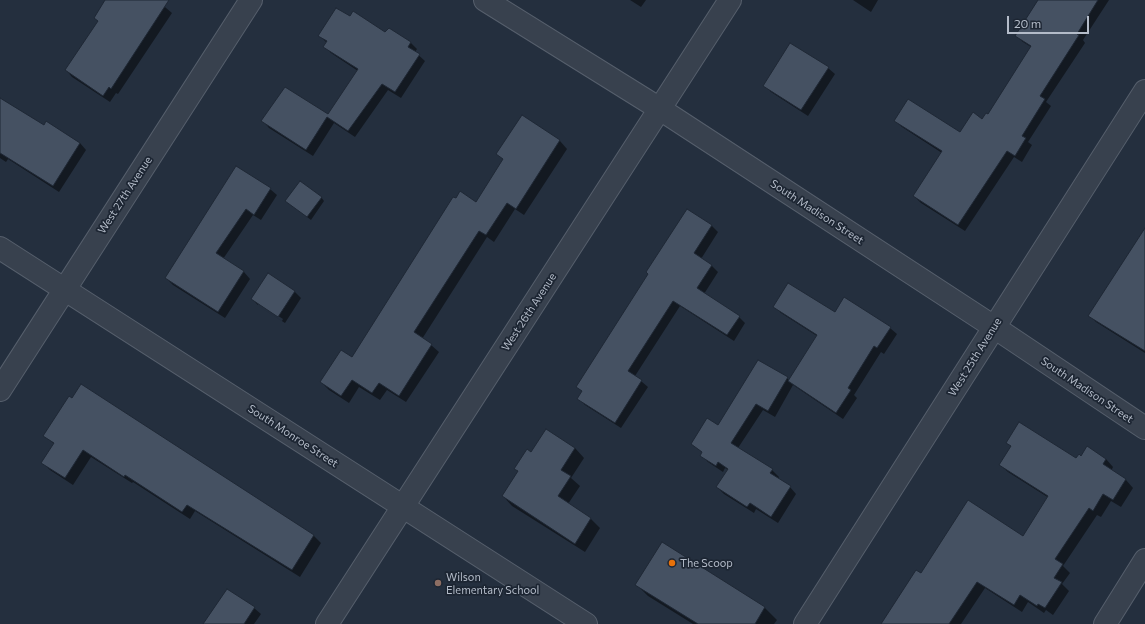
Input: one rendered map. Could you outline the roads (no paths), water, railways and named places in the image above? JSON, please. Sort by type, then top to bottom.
[{"type":"street","name":"West 27th Avenue","points":[[0,390],[251,0]]},
{"type":"street","name":"South Madison Street","points":[[485,0],[660,109],[994,327],[1145,428]]},
{"type":"street","name":"West 26th Avenue","points":[[327,624],[730,0]]},
{"type":"street","name":"West 25th Avenue","points":[[805,624],[1145,91]]},
{"type":"street","name":"South Monroe Street","points":[[0,248],[586,624]]},
{"type":"street","points":[[1105,624],[1145,560]]},
{"type":"place","name":"The Scoop","points":[[672,563]]},
{"type":"place","name":"Wilson Elementary School","points":[[438,583]]}]
